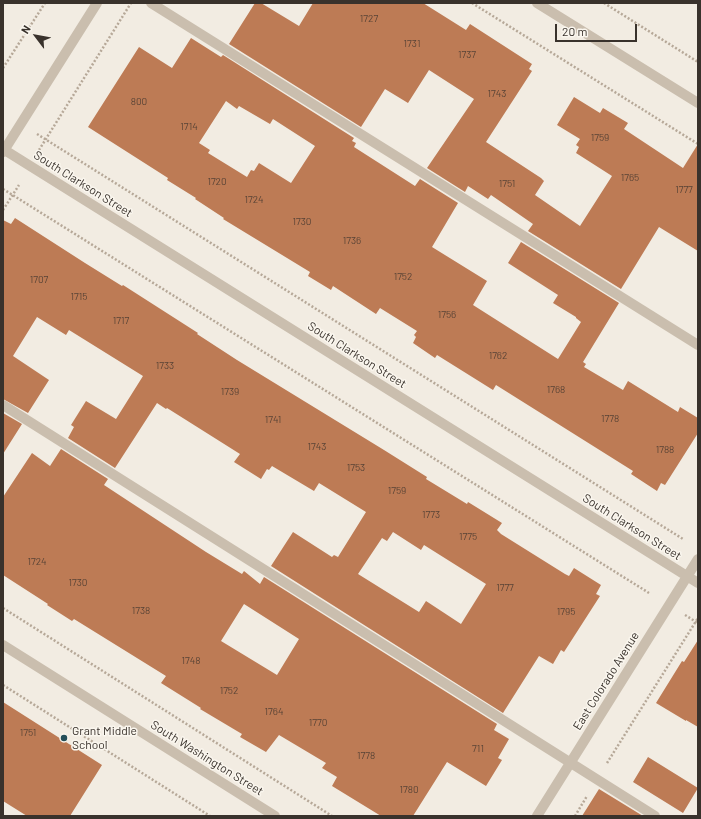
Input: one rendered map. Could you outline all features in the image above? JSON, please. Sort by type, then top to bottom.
[{"type":"street","points":[[3,150],[97,3]]},
{"type":"street","points":[[151,3],[698,345]]},
{"type":"street","points":[[537,3],[698,103]]},
{"type":"street","name":"South Clarkson Street","points":[[3,150],[698,583]]},
{"type":"street","points":[[3,405],[655,816]]},
{"type":"street","name":"East Colorado Avenue","points":[[537,816],[698,559]]},
{"type":"street","name":"South Washington Street","points":[[3,646],[275,816]]},
{"type":"path","points":[[3,68],[45,3]]},
{"type":"path","points":[[37,153],[132,3]]},
{"type":"path","points":[[472,3],[698,144]]},
{"type":"path","points":[[604,3],[698,62]]},
{"type":"path","points":[[36,133],[683,538]]},
{"type":"path","points":[[3,210],[19,185]]},
{"type":"path","points":[[3,189],[649,593]]},
{"type":"path","points":[[3,608],[332,816]]},
{"type":"path","points":[[680,611],[697,622]]},
{"type":"path","points":[[575,816],[697,622],[698,618]]},
{"type":"path","points":[[3,685],[210,816]]},
{"type":"building","points":[[255,3],[261,3],[299,26],[313,3],[423,3],[466,30],[470,24],[532,64],[529,69],[532,71],[486,142],[541,178],[544,181],[535,195],[580,226],[612,176],[576,153],[579,147],[576,145],[580,139],[557,125],[574,97],[600,113],[603,108],[628,123],[624,129],[683,168],[698,144],[698,251],[659,227],[621,289],[528,231],[533,224],[491,195],[488,199],[468,186],[465,192],[427,168],[474,99],[429,70],[408,103],[385,89],[361,127],[229,44]]},
{"type":"building","points":[[191,38],[221,57],[223,55],[354,138],[352,141],[356,143],[354,147],[415,186],[420,179],[458,203],[432,247],[487,281],[473,305],[558,359],[581,322],[576,317],[553,303],[558,295],[508,263],[521,242],[619,303],[583,362],[586,364],[584,367],[623,390],[628,381],[678,412],[680,407],[698,418],[698,433],[665,485],[661,483],[657,491],[631,474],[633,471],[496,385],[493,390],[437,355],[435,358],[413,343],[416,337],[414,335],[417,331],[380,308],[376,314],[333,286],[331,290],[308,276],[310,272],[223,219],[224,218],[195,199],[196,198],[167,180],[168,178],[88,127],[139,47],[172,68]],"holes":[[[226,101],[237,109],[239,106],[270,124],[273,119],[315,146],[291,183],[259,163],[254,171],[251,170],[247,177],[208,153],[210,150],[199,143]]]},
{"type":"building","points":[[15,218],[122,286],[123,285],[237,360],[427,477],[426,479],[502,523],[497,530],[501,534],[565,574],[569,576],[574,568],[601,585],[596,594],[600,596],[564,652],[561,650],[553,664],[539,656],[503,713],[271,566],[293,532],[332,557],[334,555],[338,557],[366,512],[319,483],[314,491],[272,466],[269,470],[267,469],[261,479],[234,462],[240,454],[157,403],[115,468],[68,438],[74,427],[71,425],[86,401],[116,419],[143,376],[69,330],[66,335],[37,317],[13,356],[49,380],[28,413],[3,399],[3,220],[11,224]],"holes":[[[393,532],[421,550],[424,545],[486,584],[461,624],[426,601],[419,612],[358,574],[382,538],[387,541]]]},
{"type":"building","points":[[3,413],[22,424],[3,454]]},
{"type":"building","points":[[61,449],[108,479],[104,485],[206,552],[242,574],[244,571],[260,584],[264,577],[497,724],[494,730],[509,739],[498,758],[502,760],[486,786],[447,762],[413,816],[381,816],[332,786],[337,777],[322,768],[326,763],[279,735],[266,752],[240,737],[242,734],[200,709],[201,708],[161,683],[166,676],[74,619],[72,621],[3,575],[3,497],[32,453],[50,466]],"holes":[[[244,604],[299,639],[277,675],[221,641]]]},
{"type":"building","points":[[698,640],[698,727],[656,703],[682,661],[684,662]]},
{"type":"building","name":"Grant Middle School","points":[[3,702],[102,765],[70,816],[27,816],[3,801]]},
{"type":"building","points":[[648,757],[698,788],[683,813],[633,782]]},
{"type":"building","points":[[599,789],[643,816],[582,816]]},
{"type":"place","name":"Grant Middle School","points":[[64,738]]}]
